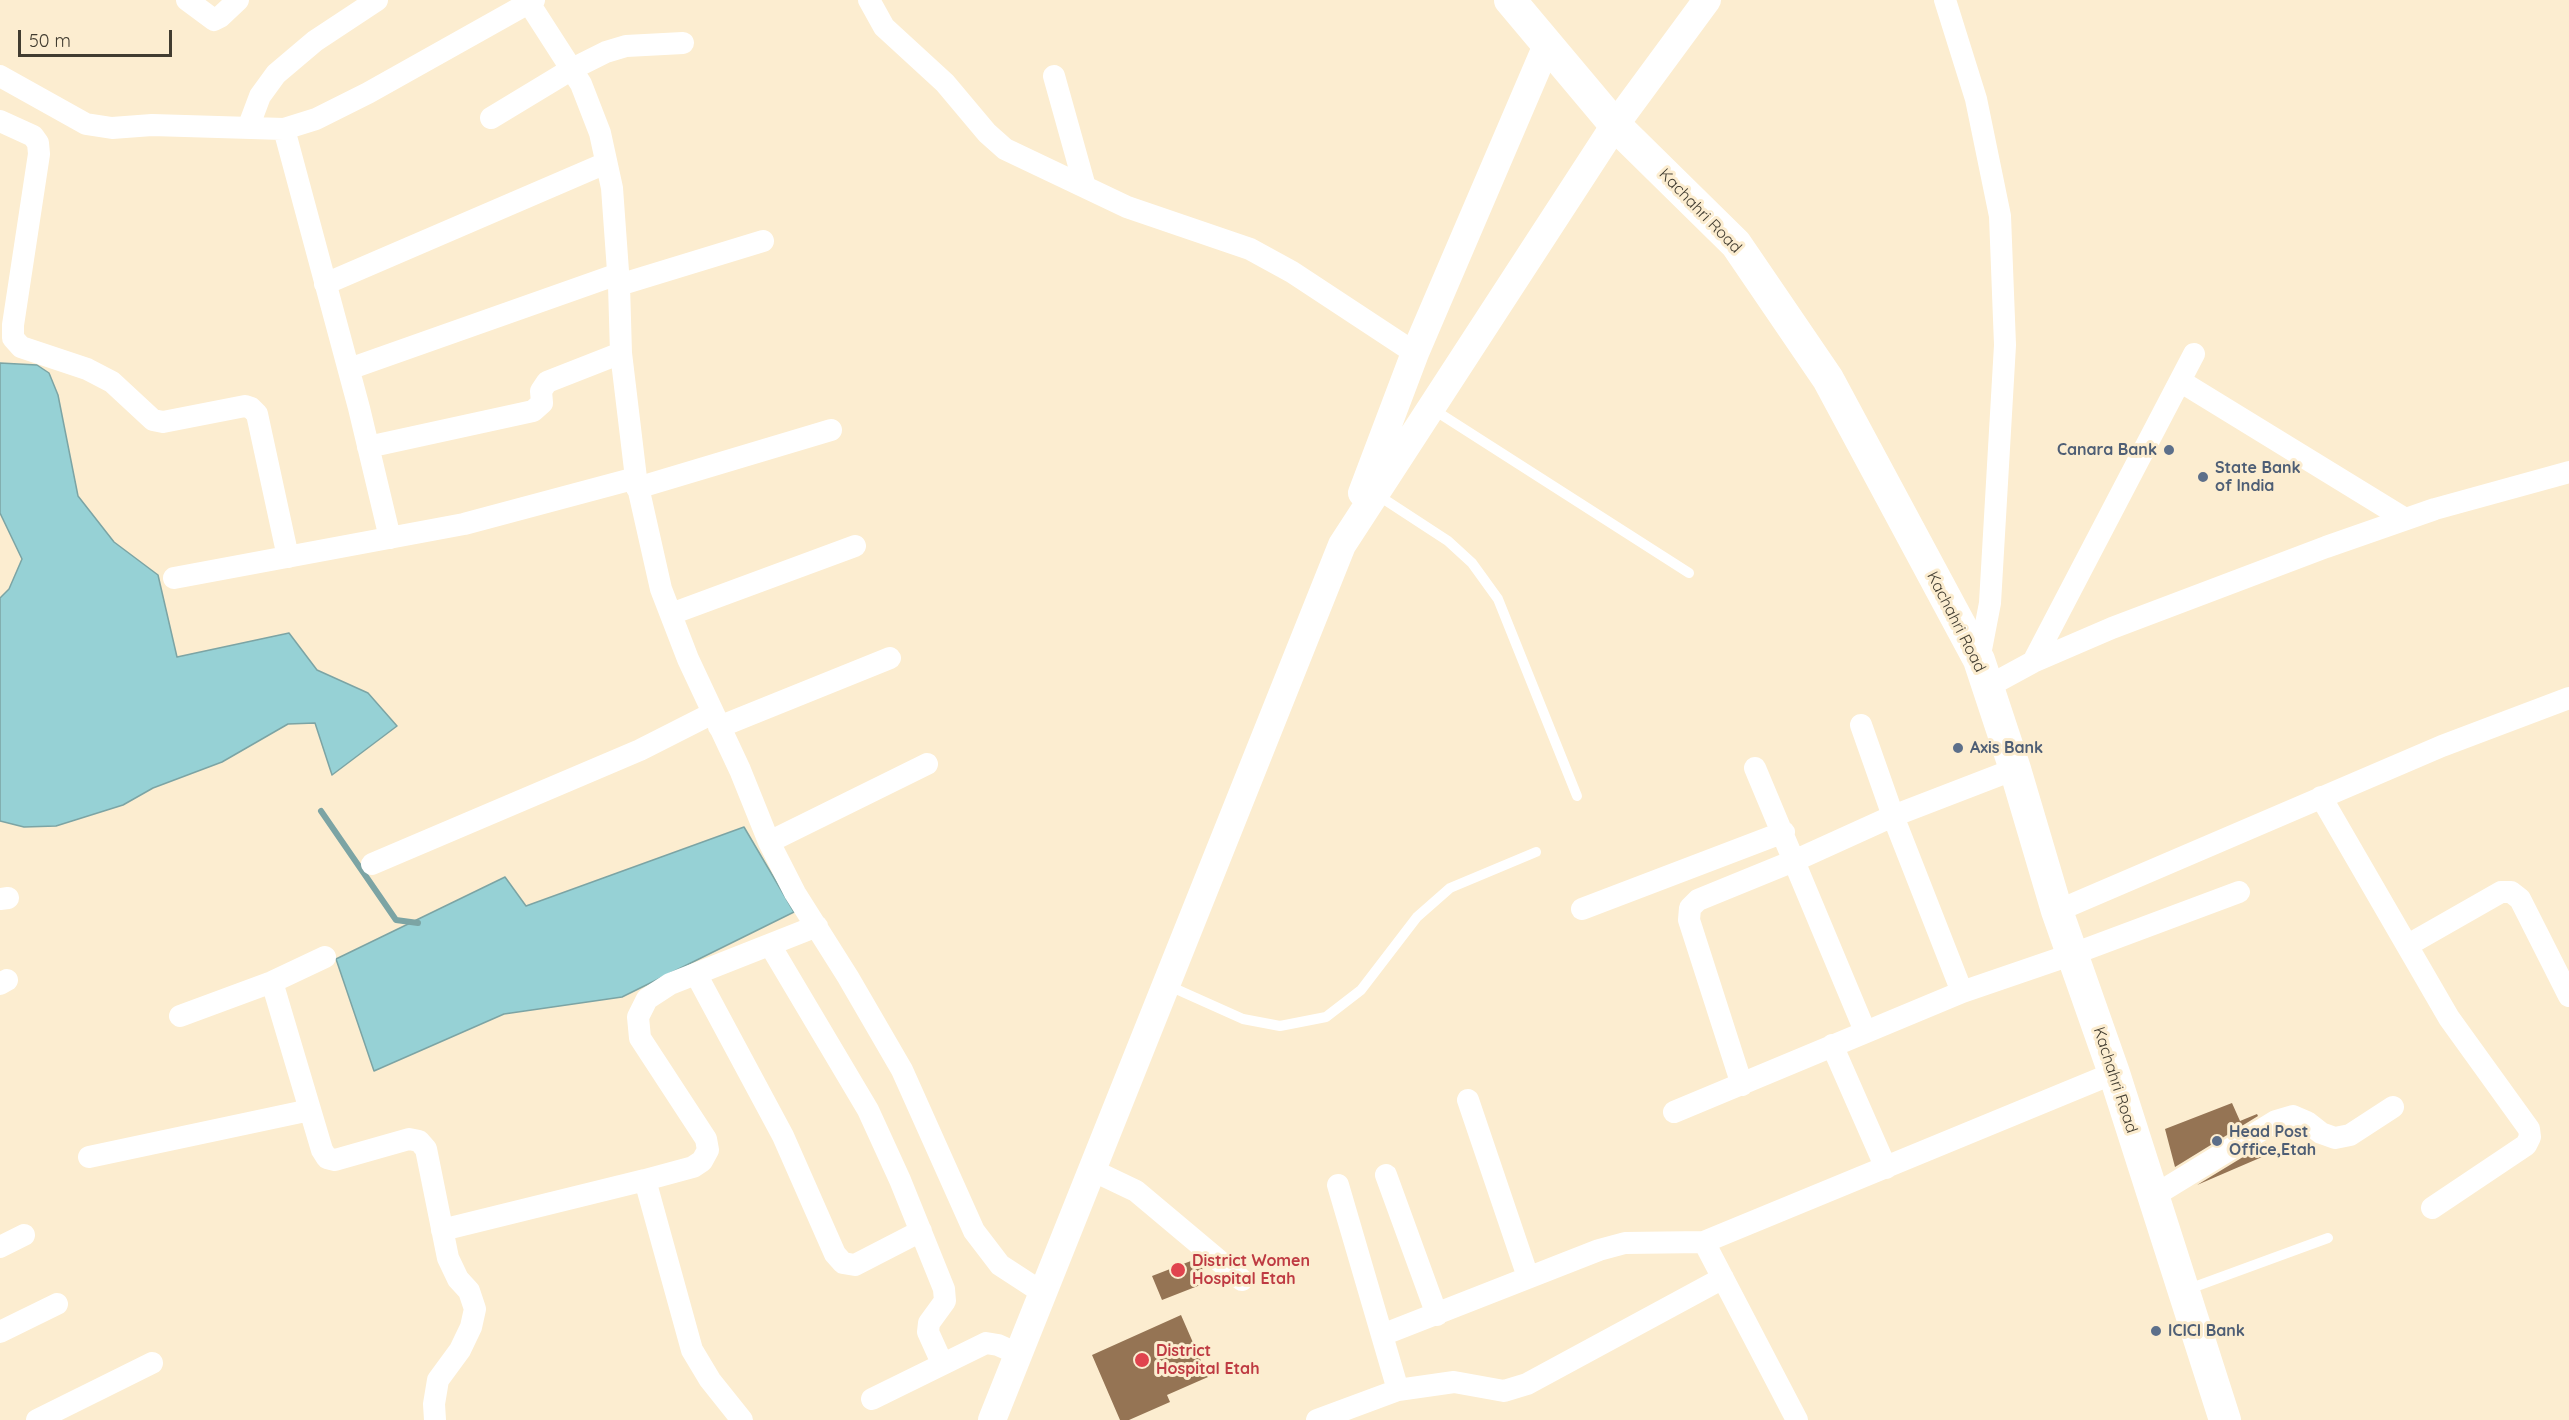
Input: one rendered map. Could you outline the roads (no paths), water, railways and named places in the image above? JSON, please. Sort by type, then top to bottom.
[{"type":"main road","name":"Kachahri Road","points":[[1510,0],[1615,125],[1736,244],[1821,369],[1983,673],[2015,769],[2057,911],[2114,1073],[2225,1420]]},
{"type":"street","points":[[187,0],[214,20],[238,0]]},
{"type":"street","points":[[248,128],[260,96],[276,74],[315,41],[377,0]]},
{"type":"street","points":[[870,0],[884,27],[945,82],[987,133],[1005,149],[1127,207],[1250,249],[1292,272],[1415,353]]},
{"type":"street","points":[[1342,546],[1615,125],[1707,0]]},
{"type":"street","points":[[1945,0],[1976,99],[2000,216],[2005,345],[1990,603],[1983,673],[2033,662],[2112,628],[2434,509],[2569,472]]},
{"type":"street","points":[[0,76],[86,124],[112,128],[152,125],[284,129],[316,119],[368,93],[530,1],[581,84],[600,133],[612,188],[619,280],[621,353],[637,483],[661,589],[769,842],[795,893],[902,1070],[974,1231],[1000,1265],[1043,1293]]},
{"type":"street","points":[[491,118],[572,69],[626,46],[683,43]]},
{"type":"street","points":[[992,1420],[1342,546],[1415,353],[1547,45]]},
{"type":"street","points":[[1054,76],[1085,187]]},
{"type":"street","points":[[0,121],[33,136],[38,143],[39,154],[12,325],[13,338],[21,347],[87,369],[112,382],[153,420],[163,422],[245,406],[251,408],[257,414],[288,557]]},
{"type":"street","points":[[284,129],[349,369],[390,538]]},
{"type":"street","points":[[325,284],[606,163]]},
{"type":"street","points":[[349,369],[619,280],[763,241]]},
{"type":"street","points":[[369,447],[533,411],[542,403],[541,391],[547,382],[621,353]]},
{"type":"street","points":[[2033,662],[2194,354]]},
{"type":"street","points":[[2180,381],[2405,519]]},
{"type":"street","points":[[174,578],[487,518],[637,483],[831,430]]},
{"type":"street","points":[[671,614],[855,546]]},
{"type":"street","points":[[372,864],[640,750],[716,720],[890,658]]},
{"type":"street","points":[[2057,911],[2442,746],[2569,698]]},
{"type":"street","points":[[1861,725],[1893,816],[1962,992]]},
{"type":"street","points":[[769,842],[927,764]]},
{"type":"street","points":[[1755,768],[1796,860],[1865,1031]]},
{"type":"street","points":[[1742,1085],[1689,920],[1690,908],[1698,900],[1796,860],[1893,816],[2015,769]]},
{"type":"street","points":[[2321,798],[2409,945],[2449,1018],[2529,1129],[2530,1137],[2526,1145],[2432,1208]]},
{"type":"street","points":[[1582,909],[1784,832]]},
{"type":"street","points":[[1674,1112],[1962,992],[2073,954],[2239,892]]},
{"type":"street","points":[[2409,945],[2501,892],[2511,892],[2520,899],[2569,996]]},
{"type":"street","points":[[442,1230],[645,1180],[693,1167],[702,1161],[708,1150],[706,1139],[640,1038],[638,1017],[647,999],[670,984],[817,926]]},
{"type":"street","points":[[770,945],[868,1110],[921,1231],[944,1289],[945,1301],[929,1323],[928,1332],[942,1363]]},
{"type":"street","points":[[180,1016],[272,982],[325,957]]},
{"type":"street","points":[[696,974],[783,1136],[835,1254],[843,1263],[855,1265],[921,1231]]},
{"type":"street","points":[[272,982],[322,1150],[327,1158],[335,1160],[408,1139],[419,1141],[426,1149],[448,1258],[458,1279],[469,1291],[475,1309],[471,1327],[460,1350],[438,1380],[434,1404],[435,1420]]},
{"type":"street","points":[[1832,1045],[1886,1168]]},
{"type":"street","points":[[1382,1335],[1599,1250],[1625,1243],[1704,1242],[2114,1073]]},
{"type":"street","points":[[1468,1100],[1528,1277]]},
{"type":"street","points":[[2152,1197],[2276,1121],[2293,1116],[2307,1122],[2321,1133],[2335,1138],[2350,1135],[2393,1107]]},
{"type":"street","points":[[89,1157],[310,1110]]},
{"type":"street","points":[[1092,1170],[1136,1191],[1242,1280]]},
{"type":"street","points":[[1386,1174],[1437,1315]]},
{"type":"street","points":[[645,1180],[692,1350],[710,1380],[742,1420]]},
{"type":"street","points":[[1338,1185],[1398,1390]]},
{"type":"street","points":[[0,1247],[24,1235]]},
{"type":"street","points":[[1704,1242],[1797,1420]]},
{"type":"street","points":[[1317,1420],[1398,1390],[1454,1382],[1504,1391],[1527,1384],[1723,1278]]},
{"type":"street","points":[[0,1332],[57,1304]]},
{"type":"street","points":[[872,1399],[986,1343],[998,1345],[1018,1354]]},
{"type":"street","points":[[37,1420],[152,1363]]},
{"type":"lane","points":[[1431,408],[1689,573]]},
{"type":"lane","points":[[1375,494],[1448,541],[1472,563],[1498,599],[1577,796]]},
{"type":"lane","points":[[1166,985],[1252,1021],[1280,1026],[1326,1017],[1361,990],[1417,917],[1450,888],[1536,852]]},
{"type":"lane","points":[[2183,1291],[2328,1238]]},
{"type":"water","points":[[0,363],[37,365],[49,373],[58,395],[78,496],[114,542],[158,575],[177,657],[289,633],[317,670],[368,693],[397,726],[332,775],[315,723],[288,724],[222,762],[153,788],[123,805],[56,826],[24,827],[0,821],[0,598],[9,589],[22,559],[0,513]]},
{"type":"water","points":[[744,827],[794,912],[622,997],[504,1014],[374,1071],[336,959],[505,877],[526,906]]},
{"type":"waterway","points":[[321,811],[396,920],[418,923]]},
{"type":"place","name":"Canara Bank","points":[[2169,450]]},
{"type":"place","name":"State Bank of India","points":[[2203,477]]},
{"type":"place","name":"Axis Bank","points":[[1958,748]]},
{"type":"place","name":"Head Post Office,Etah","points":[[2217,1141]]},
{"type":"place","name":"District Women Hospital Etah","points":[[1178,1270]]},
{"type":"place","name":"ICICI Bank","points":[[2156,1331]]},
{"type":"place","name":"District Hospital Etah","points":[[1142,1360]]}]
